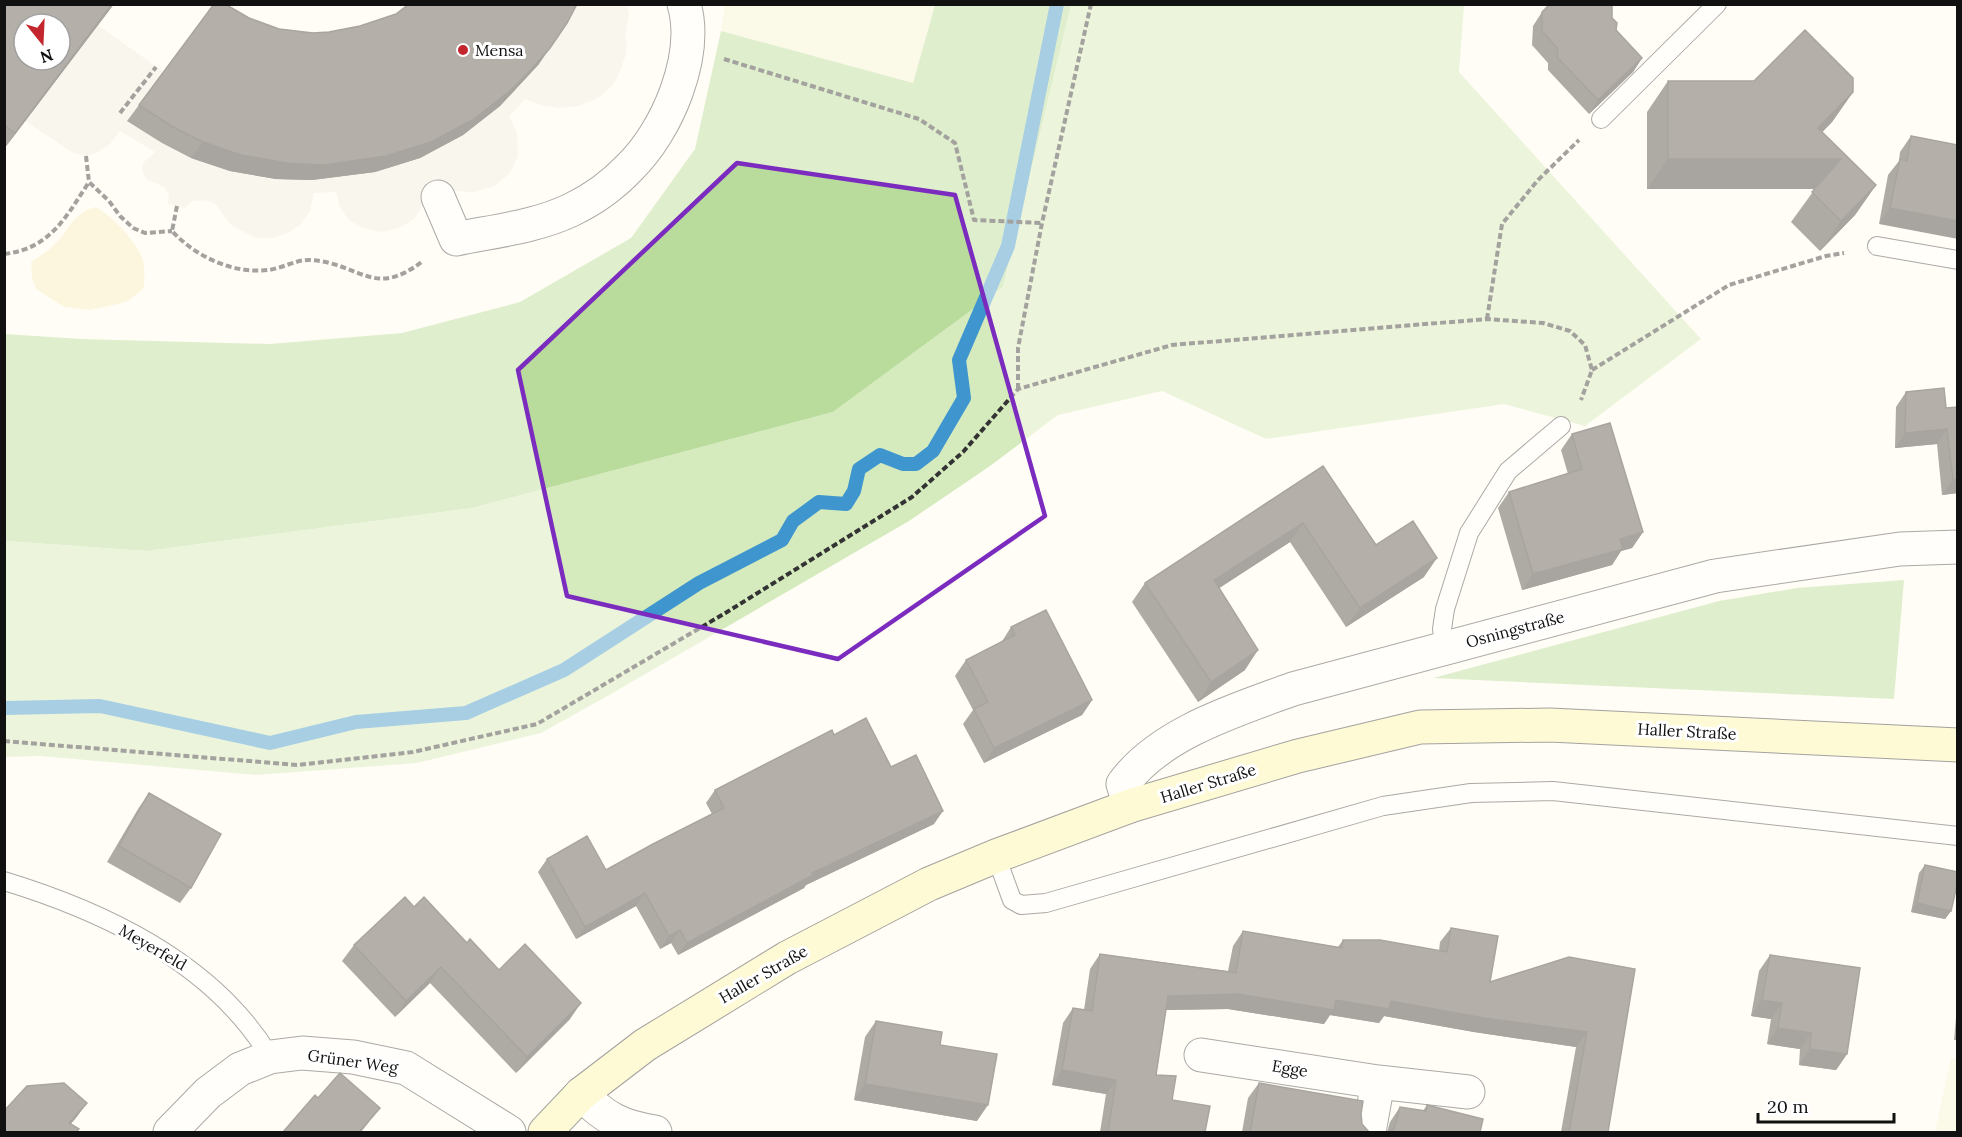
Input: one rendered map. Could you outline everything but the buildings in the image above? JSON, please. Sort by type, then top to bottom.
[{"type":"street","points":[[438,197],[456,239],[548,220],[572,210],[593,197],[630,168],[645,150],[668,112],[683,68],[688,33],[684,4]]},
{"type":"street","name":"Osningstraße","points":[[1130,806],[1123,784],[1135,768],[1167,744],[1227,713],[1293,689],[1714,576],[1900,549],[1958,547]]},
{"type":"street","name":"Haller Straße","points":[[545,1132],[581,1094],[645,1045],[788,958],[929,884],[996,856],[1130,806],[1298,756],[1420,727],[1550,725],[1958,745]]},
{"type":"street","name":"Grüner Weg","points":[[170,1132],[208,1093],[240,1069],[270,1057],[302,1053],[352,1057],[406,1068],[509,1132]]},
{"type":"street","name":"Egge","points":[[1201,1055],[1378,1082],[1468,1092]]},
{"type":"street","points":[[1369,1132],[1378,1082]]},
{"type":"street","points":[[581,1094],[602,1114],[621,1124],[655,1132]]},
{"type":"lane","points":[[1601,119],[1717,4]]},
{"type":"lane","points":[[1877,246],[1958,260]]},
{"type":"lane","points":[[1445,648],[1442,629],[1445,609],[1469,533],[1508,471],[1561,426]]},
{"type":"lane","points":[[996,856],[1012,900],[1022,905],[1046,903],[1383,806],[1471,793],[1553,791],[1958,836]]},
{"type":"lane","name":"Meyerfeld","points":[[4,881],[51,896],[131,932],[195,972],[236,1010],[257,1035],[270,1057]]},
{"type":"path","points":[[1018,389],[1018,348],[1042,223],[1091,4]]},
{"type":"path","points":[[686,49],[919,119],[955,143],[974,220],[1042,223]]},
{"type":"path","points":[[120,112],[156,67]]},
{"type":"path","points":[[1486,319],[1502,224],[1538,180],[1601,119]]},
{"type":"path","points":[[86,156],[89,182],[133,228],[146,233],[172,231]]},
{"type":"path","points":[[4,254],[20,253],[52,234],[64,221],[89,182]]},
{"type":"path","points":[[172,231],[177,206]]},
{"type":"path","points":[[172,231],[196,252],[233,267],[268,270],[309,260],[349,269],[371,278],[390,279],[408,273],[456,239]]},
{"type":"path","points":[[1592,370],[1729,285],[1826,256],[1877,246]]},
{"type":"path","points":[[4,741],[297,765],[413,752],[537,724],[727,612],[912,497],[963,452],[1018,389],[1172,345],[1486,319],[1543,323],[1570,331],[1585,345],[1592,370],[1580,404],[1561,426]]},
{"type":"highlighted area","points":[[737,163],[955,195],[1045,516],[838,659],[567,596],[518,370]]},
{"type":"shaded area","points":[[574,5],[627,5],[629,14],[625,36],[626,54],[618,77],[610,88],[598,98],[579,106],[560,108],[525,99],[509,116],[517,133],[518,156],[510,173],[495,186],[474,192],[453,191],[425,203],[414,219],[399,228],[381,232],[363,228],[349,220],[340,208],[336,192],[314,193],[310,211],[300,225],[288,233],[273,238],[256,238],[231,225],[215,204],[205,200],[193,201],[185,208],[168,204],[169,196],[164,187],[146,179],[142,171],[143,163],[155,152],[120,131],[110,144],[86,156],[73,153],[25,121],[62,72],[72,72],[72,59],[98,25],[164,72],[128,120],[162,143],[191,158],[312,180],[375,172],[420,158],[463,135],[500,106],[539,64]]},
{"type":"shaded area","points":[[725,5],[935,5],[913,83],[721,31]]},
{"type":"shaded area","points":[[1951,1058],[1957,1060],[1957,1132],[1935,1132]]},
{"type":"green space","points":[[935,5],[1071,5],[1003,287],[833,412],[472,508],[147,551],[5,541],[5,334],[81,339],[270,344],[402,333],[520,302],[631,238],[695,149],[721,31],[913,83]]},
{"type":"green space","points":[[1071,5],[1464,5],[1459,72],[1701,339],[1585,426],[1504,404],[1266,439],[1162,391],[1058,415],[990,466],[909,521],[541,733],[417,763],[256,775],[40,756],[5,757],[4,541],[147,551],[472,508],[833,412],[1003,287]]},
{"type":"green space","points":[[1904,580],[1894,699],[1433,678],[1719,601],[1797,588]]},
{"type":"sand","points":[[96,207],[122,228],[138,249],[144,263],[144,288],[128,301],[109,306],[90,310],[64,307],[36,289],[31,262],[54,245],[77,217],[88,209]]},
{"type":"waterway","points":[[4,708],[100,706],[270,743],[356,722],[466,713],[564,670],[699,583],[782,540],[793,521],[819,502],[846,504],[854,491],[859,469],[880,455],[903,464],[916,464],[933,451],[964,398],[959,360],[1008,246],[1057,4]]},
{"type":"place","name":"Mensa","points":[[463,50]]}]
